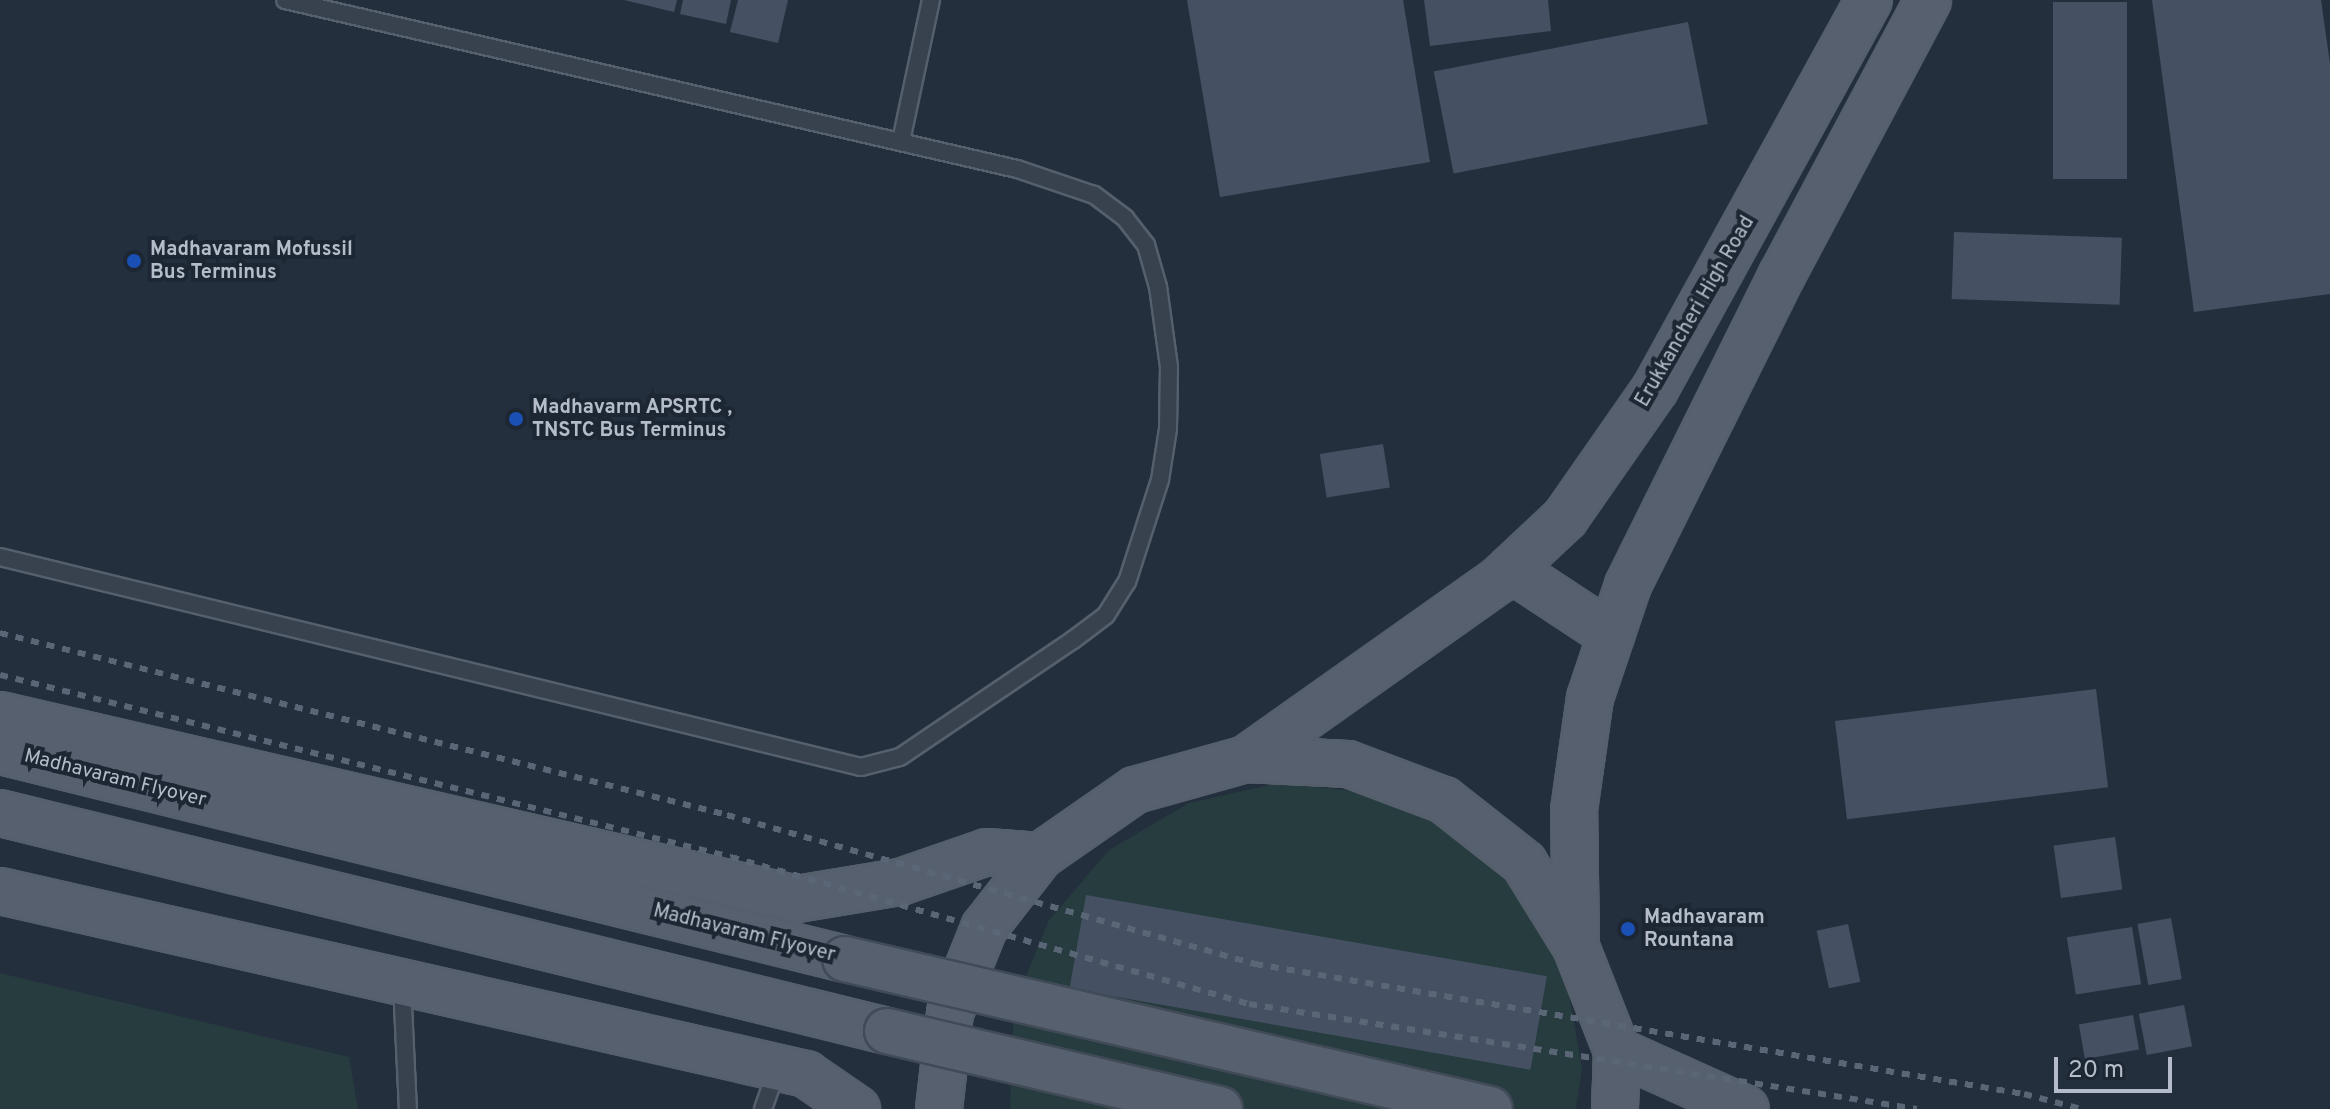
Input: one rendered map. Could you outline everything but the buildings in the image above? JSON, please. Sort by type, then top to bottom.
[{"type":"main road","name":"Erukkancheri High Road","points":[[1246,759],[1511,569],[1565,518],[1655,389],[1869,0]]},
{"type":"main road","points":[[1576,947],[1574,810],[1590,698],[1628,585],[1782,275],[1928,0]]},
{"type":"main road","points":[[1511,569],[1611,635]]},
{"type":"main road","points":[[0,715],[797,899],[900,882],[987,852],[1040,856]]},
{"type":"main road","name":"Madhavaram Flyover","points":[[0,751],[845,959],[1490,1109]]},
{"type":"main road","points":[[939,1109],[950,1013],[984,928],[1040,856],[1135,790],[1246,759],[1348,764],[1444,800],[1524,863],[1576,947],[1617,1051],[1615,1109]]},
{"type":"main road","points":[[0,813],[1220,1109]]},
{"type":"main road","points":[[0,891],[806,1074],[857,1109]]},
{"type":"main road","points":[[1617,1051],[1746,1109]]},
{"type":"lane","points":[[0,557],[861,767],[900,757],[1106,615],[1127,582],[1160,480],[1168,429],[1169,367],[1158,287],[1146,245],[1125,218],[1094,195],[1063,183],[901,141],[285,0]]},
{"type":"lane","points":[[901,141],[931,0]]},
{"type":"lane","points":[[402,983],[408,1109]]},
{"type":"lane","points":[[763,1109],[777,1068]]},
{"type":"green space","points":[[1279,783],[1371,793],[1455,832],[1522,896],[1566,977],[1582,1069],[1576,1109],[1010,1109],[1014,1006],[1049,920],[1109,850],[1189,803]]},
{"type":"green space","points":[[0,973],[349,1057],[358,1109],[0,1109]]},
{"type":"railway","points":[[0,633],[727,815],[1255,964],[2024,1094],[2081,1109]]},
{"type":"railway","points":[[0,675],[731,857],[1249,1004],[1917,1109]]},
{"type":"place","name":"Madhavaram Mofussil Bus Terminus","points":[[134,261]]},
{"type":"place","name":"Madhavarm APSRTC , TNSTC Bus Terminus","points":[[516,419]]},
{"type":"place","name":"Madhavaram Rountana","points":[[1628,929]]}]
